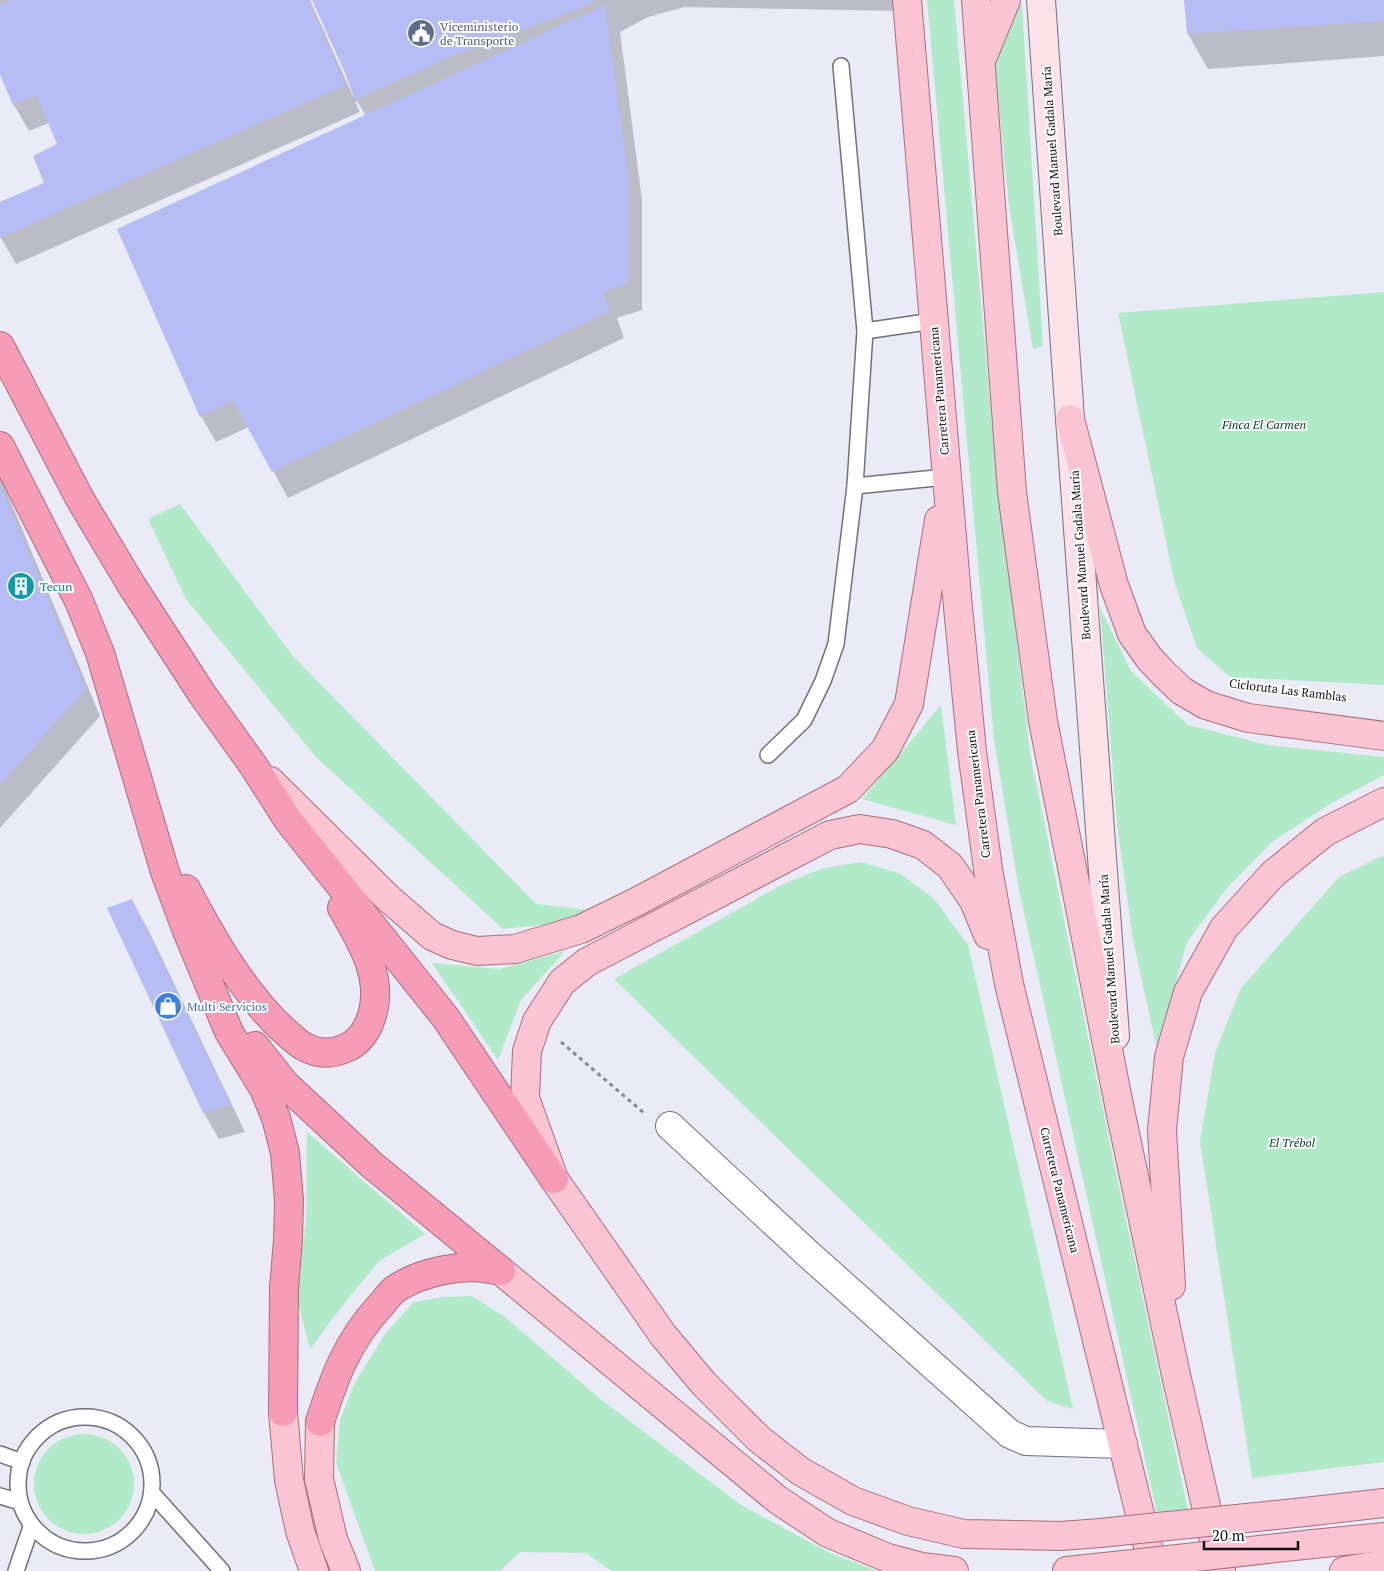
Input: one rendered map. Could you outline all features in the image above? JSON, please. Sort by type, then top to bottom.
[{"type":"highway","points":[[0,346],[80,499],[132,586],[202,694],[254,765],[358,935],[372,967],[376,991],[374,1012],[366,1032],[354,1045],[337,1052],[324,1054],[303,1046],[283,1030],[262,1008],[236,974],[201,916],[150,816]]},
{"type":"highway","points":[[0,446],[79,601],[100,653],[166,872],[187,931],[229,1032],[264,1089],[276,1118],[285,1153],[289,1200],[284,1297],[283,1412]]},
{"type":"highway","points":[[288,820],[446,1017],[554,1180]]},
{"type":"highway","points":[[187,931],[218,992],[249,1038],[285,1084],[372,1164],[501,1271]]},
{"type":"highway","points":[[320,1422],[345,1354],[370,1317],[394,1290],[421,1276],[448,1270],[472,1267],[501,1271]]},
{"type":"main road","name":"Carretera Panamericana","points":[[906,0],[946,477],[972,751],[988,869],[1009,984],[1154,1571]]},
{"type":"main road","points":[[976,0],[1012,492],[1043,721],[1120,1110],[1176,1375],[1221,1571]]},
{"type":"main road","points":[[981,59],[1006,0]]},
{"type":"main road","points":[[1070,419],[1117,593],[1132,634],[1149,658],[1162,672],[1182,691],[1206,705],[1248,718],[1384,736]]},
{"type":"main road","points":[[254,765],[387,897],[432,936],[452,945],[477,951],[515,948],[581,929],[638,901],[848,789],[885,750],[909,704],[946,477]]},
{"type":"main road","points":[[1176,1375],[1162,1130],[1169,1057],[1188,992],[1224,928],[1272,874],[1325,832],[1384,802]]},
{"type":"main road","points":[[1009,984],[974,902],[950,866],[923,845],[892,834],[860,829],[830,835],[588,962],[562,982],[537,1021],[527,1051],[525,1098],[554,1180],[663,1335],[704,1384],[758,1438],[800,1471],[852,1501],[908,1521],[964,1534],[1061,1536],[1384,1503]]},
{"type":"main road","points":[[501,1271],[786,1506],[828,1533],[888,1558],[922,1567],[954,1571]]},
{"type":"main road","points":[[283,1412],[289,1480],[300,1531],[314,1571]]},
{"type":"main road","points":[[320,1422],[319,1479],[333,1539],[346,1571]]},
{"type":"main road","points":[[1067,1571],[1384,1537]]},
{"type":"main road","points":[[1344,1571],[1384,1564]]},
{"type":"street","name":"Boulevard Manuel Gadala María","points":[[1042,0],[1120,1110]]},
{"type":"street","points":[[670,1126],[807,1253],[1010,1434],[1026,1441],[1123,1444]]},
{"type":"lane","points":[[768,755],[804,720],[823,681],[836,644],[855,486],[865,332],[841,66]]},
{"type":"lane","points":[[865,332],[933,321]]},
{"type":"lane","points":[[855,486],[946,477]]},
{"type":"lane","points":[[90,1416],[111,1422],[130,1433],[144,1450],[151,1471],[152,1493],[146,1514],[133,1533],[114,1546],[92,1552],[70,1551],[48,1542],[32,1527],[23,1514],[17,1484],[22,1462],[32,1442],[47,1427],[68,1418],[90,1416]]},
{"type":"lane","points":[[0,1454],[22,1462]]},
{"type":"lane","points":[[152,1493],[222,1571]]},
{"type":"lane","points":[[0,1496],[20,1502]]},
{"type":"lane","points":[[16,1571],[32,1527]]},
{"type":"path","points":[[537,1021],[665,1132],[670,1126]]},
{"type":"green space","points":[[927,0],[954,0],[993,436],[1030,753],[1112,1154],[1188,1510],[1157,1514],[1019,890],[994,740]]},
{"type":"green space","points":[[1022,4],[1043,346],[1033,349],[1009,206],[995,67],[1011,14]]},
{"type":"green space","name":"Finca El Carmen","points":[[1384,292],[1384,685],[1230,677],[1197,648],[1175,584],[1118,313]]},
{"type":"green space","points":[[180,504],[292,655],[536,904],[598,911],[565,922],[503,929],[316,757],[186,599],[148,519]]},
{"type":"green space","points":[[1100,607],[1131,671],[1188,725],[1267,745],[1384,757],[1384,775],[1330,804],[1273,841],[1227,888],[1187,942],[1157,1049],[1133,940],[1117,825]]},
{"type":"green space","points":[[941,705],[956,825],[862,799]]},
{"type":"green space","name":"El Trébol","points":[[1384,855],[1384,1462],[1252,1478],[1200,1141],[1215,1053],[1241,988],[1339,877]]},
{"type":"green space","points":[[861,862],[901,874],[934,899],[968,945],[1073,1409],[1047,1401],[614,979],[783,884],[824,868]]},
{"type":"green space","points":[[565,951],[521,1000],[498,1060],[432,963],[500,969]]},
{"type":"green space","points":[[307,1132],[425,1234],[379,1261],[310,1349],[297,1300],[306,1220]]},
{"type":"green space","points":[[472,1296],[505,1317],[599,1398],[741,1505],[830,1553],[877,1571],[611,1571],[586,1553],[520,1552],[500,1571],[375,1571],[336,1463],[340,1420],[353,1386],[385,1334],[414,1302],[443,1297]]},
{"type":"green space","points":[[84,1434],[103,1437],[120,1448],[131,1465],[134,1484],[131,1503],[120,1520],[103,1531],[84,1534],[65,1531],[48,1520],[37,1503],[34,1484],[37,1465],[48,1448],[65,1437]]},
{"type":"building","points":[[11,0],[308,0],[346,85],[0,238],[0,202],[44,183],[33,156],[57,144],[36,95],[13,105],[0,75],[0,5]]},
{"type":"building","name":"Viceministerio de Transporte","points":[[312,0],[596,0],[579,9],[452,56],[355,100]]},
{"type":"building","points":[[1184,0],[1384,0],[1384,21],[1187,34]]},
{"type":"building","points":[[605,5],[628,173],[628,284],[603,292],[610,311],[272,472],[233,401],[200,417],[117,229]]},
{"type":"building","name":"Tecun","points":[[0,484],[86,689],[0,785]]},
{"type":"building","name":"Multi Servicios","points":[[132,899],[231,1105],[203,1113],[107,908]]},
{"type":"place","name":"Viceministerio de Transporte","points":[[421,33]]},
{"type":"place","name":"Tecun","points":[[21,586]]},
{"type":"place","name":"Multi Servicios","points":[[168,1006]]}]
